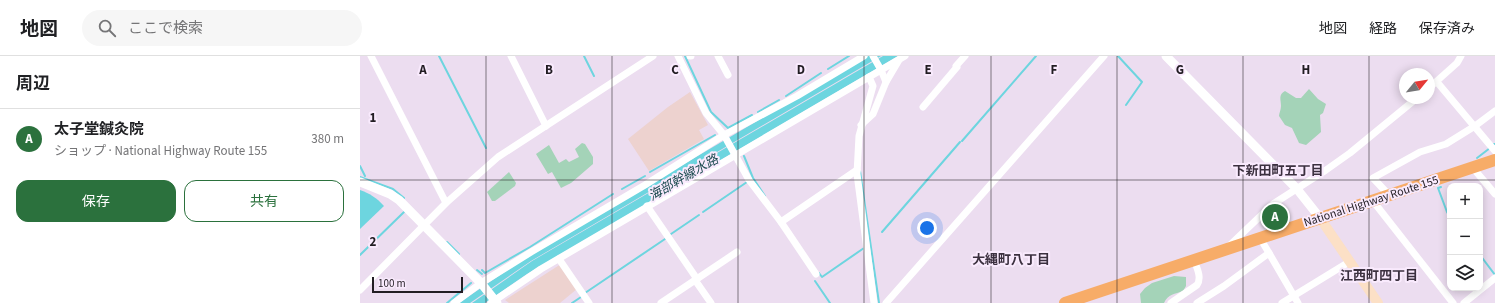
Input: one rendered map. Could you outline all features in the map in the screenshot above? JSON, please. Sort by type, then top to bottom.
[{"type":"highway","name":"National Highway Route 155","points":[[1065,303],[1495,160]]},
{"type":"main road","points":[[1320,218],[1378,303]]},
{"type":"street","points":[[371,56],[446,204]]},
{"type":"street","points":[[511,56],[546,126]]},
{"type":"street","points":[[360,290],[424,225],[498,157],[653,56]]},
{"type":"street","points":[[678,56],[706,113],[724,135],[749,180],[816,274]]},
{"type":"street","points":[[718,56],[728,75]]},
{"type":"street","points":[[454,303],[531,252],[645,185],[724,135],[797,96],[864,56]]},
{"type":"street","points":[[873,56],[886,82]]},
{"type":"street","points":[[923,107],[957,68],[956,66],[965,56]]},
{"type":"street","points":[[886,303],[1104,56]]},
{"type":"street","points":[[1166,56],[1297,189],[1320,218]]},
{"type":"street","points":[[1461,56],[1457,63],[1436,82],[1495,151]]},
{"type":"street","points":[[360,182],[394,196],[482,284],[494,301],[559,258],[735,156],[869,77],[880,69],[902,58]]},
{"type":"street","points":[[861,125],[873,114],[886,82],[902,58]]},
{"type":"street","points":[[869,77],[873,86],[861,125],[858,142],[857,170],[874,303]]},
{"type":"street","points":[[1225,250],[1274,204],[1350,153],[1410,104]]},
{"type":"street","points":[[1389,196],[1373,178],[1420,152],[1446,144],[1475,126],[1495,111]]},
{"type":"street","points":[[1473,168],[1495,194]]},
{"type":"street","points":[[780,222],[857,170]]},
{"type":"street","points":[[1373,201],[1453,303]]},
{"type":"street","points":[[648,206],[711,303]]},
{"type":"street","points":[[1260,238],[1298,303]]},
{"type":"street","points":[[661,303],[737,252]]},
{"type":"street","points":[[1197,303],[1224,286],[1269,253]]},
{"type":"street","points":[[559,258],[589,303]]},
{"type":"street","points":[[1171,303],[1198,286],[1198,271],[1194,260]]},
{"type":"street","points":[[1282,303],[1349,262]]},
{"type":"street","points":[[1464,303],[1495,278]]},
{"type":"street","points":[[1182,296],[1186,303]]},
{"type":"shaded area","points":[[690,92],[708,125],[699,130],[704,139],[649,171],[628,139],[668,107]]},
{"type":"shaded area","points":[[561,264],[577,289],[560,303],[509,303],[505,300]]},
{"type":"green space","points":[[1309,89],[1318,99],[1326,104],[1323,113],[1320,115],[1321,132],[1306,145],[1299,143],[1292,128],[1285,125],[1279,116],[1281,107],[1280,97],[1285,91],[1296,98],[1301,98]]},
{"type":"green space","points":[[582,143],[585,144],[593,157],[593,164],[571,183],[561,188],[552,172],[548,174],[536,154],[549,145],[559,163],[566,159],[569,162],[579,157],[575,149]]},
{"type":"green space","points":[[509,172],[516,183],[515,186],[495,201],[492,201],[487,192]]},
{"type":"green space","points":[[1174,276],[1186,277],[1186,286],[1183,291],[1170,296],[1164,303],[1141,303],[1140,294],[1145,288],[1152,283]]},
{"type":"water","points":[[868,56],[881,56],[531,261],[470,303],[459,303],[531,254]]},
{"type":"water","name":"海部幹線水路","points":[[883,56],[898,56],[527,274],[485,303],[472,303],[532,261]]},
{"type":"water","points":[[360,190],[373,196],[384,206],[360,229]]},
{"type":"waterway","points":[[439,56],[486,148]]},
{"type":"waterway","points":[[584,56],[594,76]]},
{"type":"waterway","points":[[685,56],[711,112],[728,128],[752,115]]},
{"type":"waterway","points":[[828,69],[849,56]]},
{"type":"waterway","points":[[962,141],[1036,56]]},
{"type":"waterway","points":[[1118,56],[1142,82],[1126,105]]},
{"type":"waterway","points":[[786,96],[821,73]]},
{"type":"waterway","points":[[758,112],[779,100]]},
{"type":"waterway","points":[[650,172],[715,135]]},
{"type":"waterway","points":[[882,232],[960,142]]},
{"type":"waterway","points":[[1477,158],[1490,148]]},
{"type":"waterway","points":[[744,156],[753,178],[765,196]]},
{"type":"waterway","points":[[360,166],[365,176]]},
{"type":"waterway","points":[[860,171],[879,303]]},
{"type":"waterway","points":[[622,189],[645,176]]},
{"type":"waterway","points":[[360,177],[393,189],[404,198]]},
{"type":"waterway","points":[[703,212],[747,182]]},
{"type":"waterway","points":[[1441,187],[1438,188],[1447,212]]},
{"type":"waterway","points":[[482,270],[485,273],[530,247],[613,194]]},
{"type":"waterway","points":[[360,255],[404,212]]},
{"type":"waterway","points":[[671,234],[699,215]]},
{"type":"waterway","points":[[585,293],[665,239]]},
{"type":"waterway","points":[[447,242],[459,254]]},
{"type":"waterway","points":[[819,273],[822,277],[864,248]]},
{"type":"waterway","points":[[1483,259],[1495,275]]},
{"type":"waterway","points":[[477,270],[482,274]]},
{"type":"waterway","points":[[815,281],[830,303]]},
{"type":"waterway","points":[[447,303],[471,283]]},
{"type":"waterway","points":[[572,303],[581,297]]},
{"type":"place","name":"太子堂鍼灸院","points":[[1275,217]]},
{"type":"district","name":"下新田町五丁目","points":[[1278,170]]},
{"type":"district","name":"大縄町八丁目","points":[[1011,259]]},
{"type":"district","name":"江西町四丁目","points":[[1379,275]]}]
